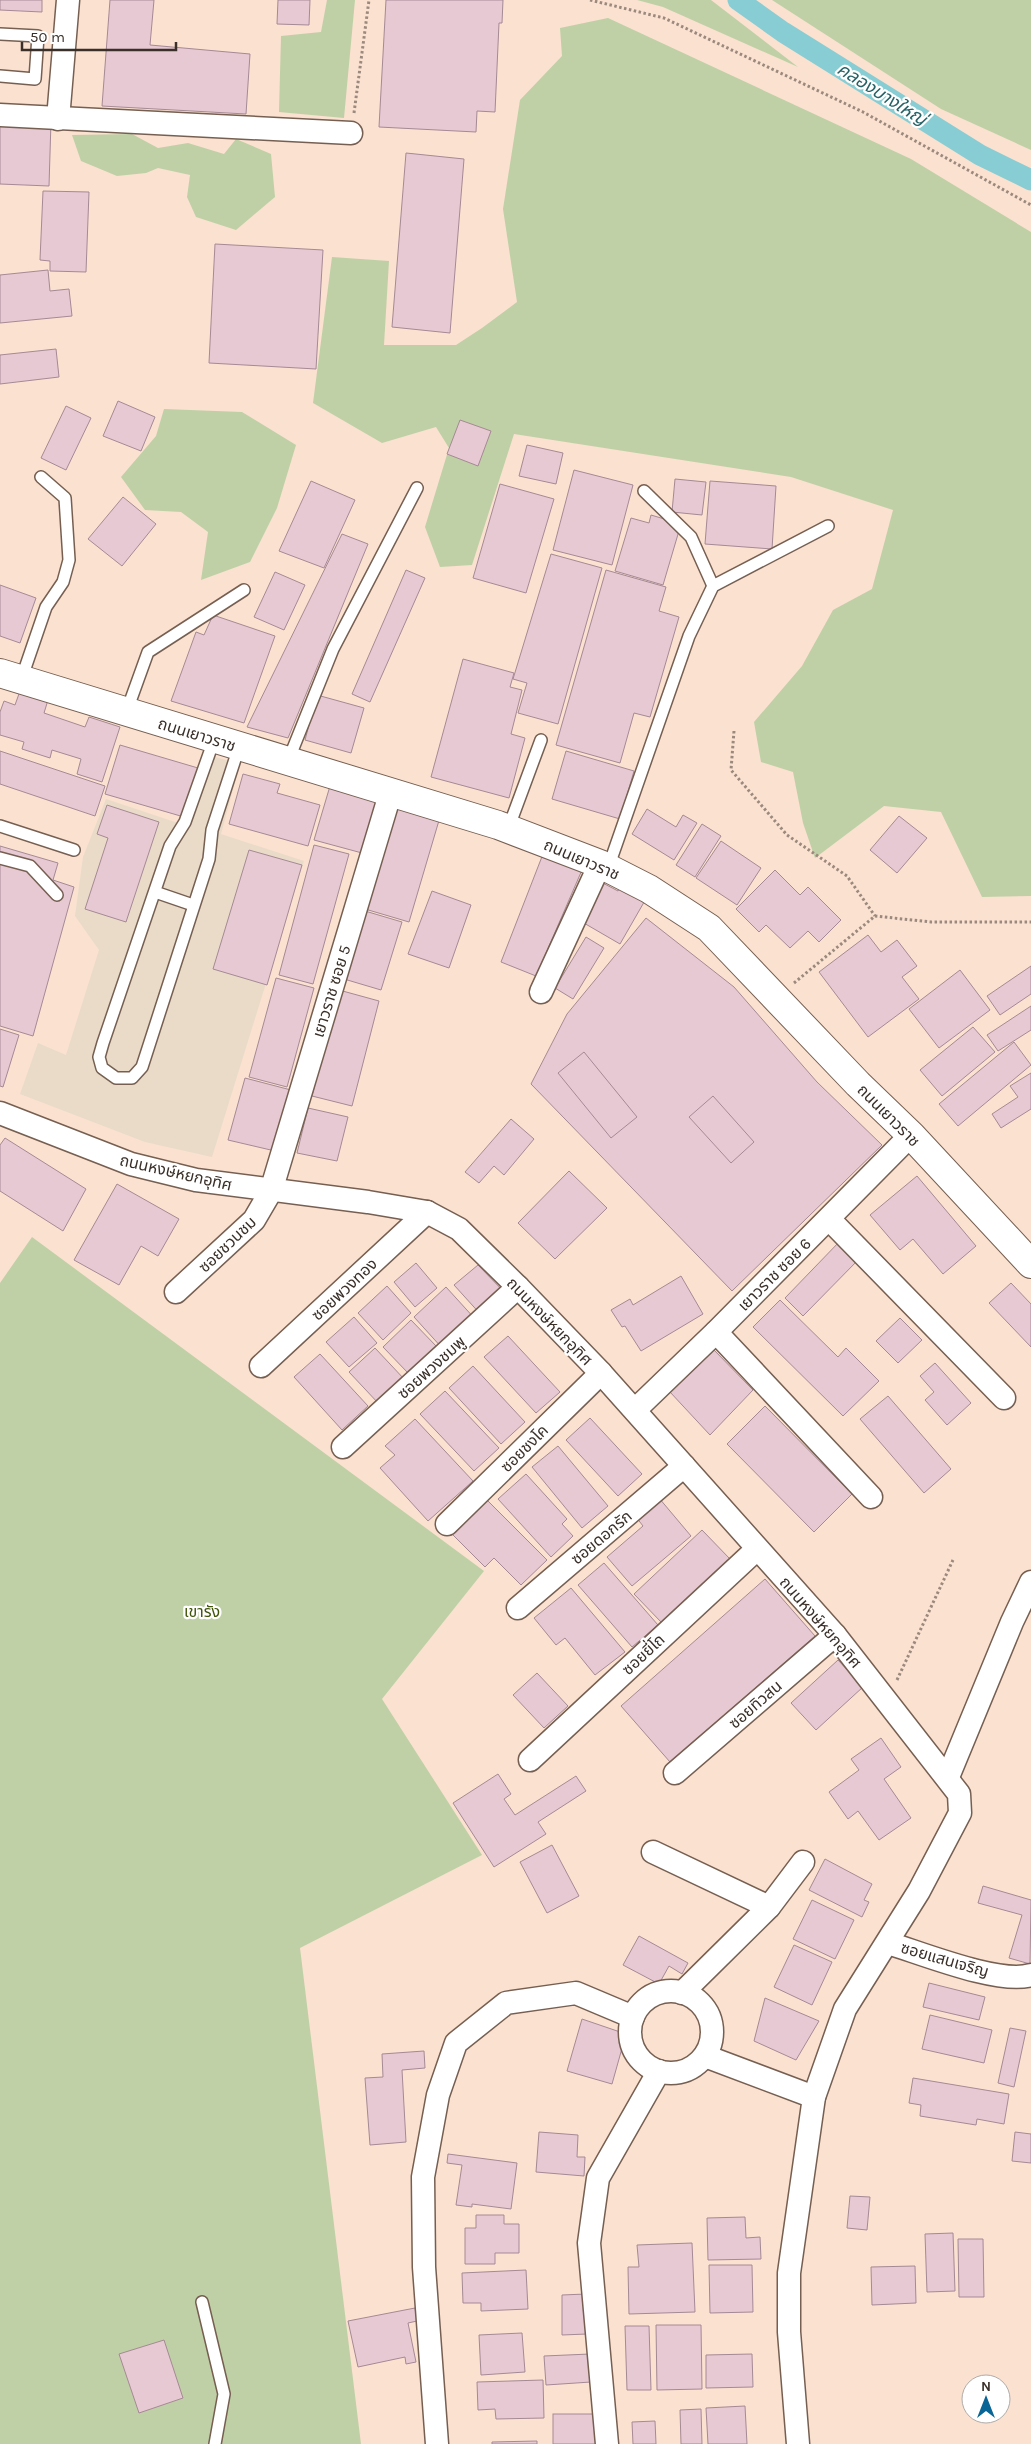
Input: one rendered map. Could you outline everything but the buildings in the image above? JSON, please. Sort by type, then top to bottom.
[{"type":"main road","name":"ถนนเยาวราช","points":[[10,676],[126,713],[391,791],[508,829],[604,866],[649,889],[709,928],[858,1084],[911,1135],[1031,1264]]},
{"type":"street","points":[[58,119],[68,0]]},
{"type":"street","points":[[0,115],[351,133]]},
{"type":"street","name":"เยาวราช ซอย 5","points":[[271,1191],[391,791]]},
{"type":"street","points":[[542,992],[604,866]]},
{"type":"street","name":"ถนนหงษ์หยกอุทิศ","points":[[0,1113],[131,1164],[196,1180],[368,1202],[427,1212],[459,1229],[601,1373],[835,1635],[959,1794],[960,1813],[919,1892],[844,2009],[814,2097],[788,2273],[789,2332],[798,2444]]},
{"type":"street","name":"เยาวราช ซอย 6","points":[[635,1410],[716,1332],[911,1135]]},
{"type":"street","name":"ซอยชวนชม","points":[[176,1292],[254,1220],[271,1191]]},
{"type":"street","name":"ซอยพวงทอง","points":[[262,1366],[427,1212]]},
{"type":"street","points":[[829,1218],[1004,1398]]},
{"type":"street","name":"ซอยพวงชมพู","points":[[343,1447],[518,1287]]},
{"type":"street","points":[[716,1332],[871,1497]]},
{"type":"street","name":"ซอยชงโค","points":[[447,1524],[601,1373]]},
{"type":"street","name":"ซอยดอกรัก","points":[[518,1608],[684,1466]]},
{"type":"street","name":"ซอยยี่โถ","points":[[530,1760],[757,1549]]},
{"type":"street","points":[[948,1778],[1012,1622],[1031,1582]]},
{"type":"street","name":"ซอยทิวสน","points":[[674,1773],[835,1635]]},
{"type":"street","points":[[653,1852],[769,1907]]},
{"type":"street","points":[[682,1993],[769,1907],[804,1862]]},
{"type":"street","name":"ซอยแสนเจริญ","points":[[888,1942],[983,1972],[1022,1978],[1031,1975]]},
{"type":"street","points":[[437,2444],[424,2267],[423,2177],[438,2095],[456,2043],[506,2004],[567,1994],[576,1993],[634,2017]]},
{"type":"street","points":[[660,1993],[682,1993],[699,2002],[710,2018],[712,2032],[710,2046],[705,2056],[695,2066],[682,2072],[670,2073],[659,2070],[644,2062],[636,2054],[631,2041],[634,2017],[637,2009],[647,1999],[660,1993]]},
{"type":"street","points":[[705,2056],[814,2097]]},
{"type":"street","points":[[608,2444],[597,2349],[589,2243],[598,2178],[659,2070]]},
{"type":"lane","points":[[0,34],[38,36],[35,79],[0,76]]},
{"type":"lane","points":[[10,676],[46,606],[63,582],[69,560],[65,498],[40,477]]},
{"type":"lane","points":[[288,761],[334,649],[417,488]]},
{"type":"lane","points":[[644,491],[691,537],[713,586]]},
{"type":"lane","points":[[604,866],[689,636],[713,586],[828,526]]},
{"type":"lane","points":[[126,713],[148,652],[244,590]]},
{"type":"lane","points":[[508,829],[541,740]]},
{"type":"lane","points":[[227,743],[208,859],[142,1067],[132,1078],[116,1078],[102,1068],[99,1057],[170,846],[186,822],[227,743]]},
{"type":"lane","points":[[0,826],[74,850]]},
{"type":"lane","points":[[0,858],[30,866],[56,895]]},
{"type":"lane","points":[[155,892],[193,905]]},
{"type":"lane","points":[[202,2302],[224,2394],[216,2444]]},
{"type":"path","points":[[351,133],[369,0]]},
{"type":"path","points":[[590,0],[664,18],[862,112],[1031,205]]},
{"type":"path","points":[[734,731],[731,770],[786,835],[847,876],[875,916]]},
{"type":"path","points":[[777,999],[875,916],[931,922],[1031,922]]},
{"type":"path","points":[[888,1701],[953,1560]]},
{"type":"shaded area","points":[[205,754],[240,764],[221,834],[304,861],[212,1157],[145,1142],[20,1094],[38,1043],[66,1055],[99,950],[75,916],[83,857],[106,799],[178,823]]},
{"type":"green space","points":[[327,0],[355,0],[344,118],[279,112],[281,36],[321,32]]},
{"type":"green space","points":[[637,0],[711,0],[798,67],[663,7]]},
{"type":"green space","points":[[772,0],[1031,0],[1031,150],[941,109]]},
{"type":"green space","points":[[608,18],[911,159],[1031,232],[1031,896],[982,897],[941,812],[884,806],[815,858],[803,823],[793,772],[761,762],[754,722],[802,666],[833,610],[872,589],[893,510],[791,477],[514,434],[472,565],[440,567],[425,527],[449,448],[436,427],[382,443],[313,403],[332,257],[389,261],[384,345],[456,345],[517,302],[503,209],[520,100],[562,56],[560,28]]},
{"type":"green space","points":[[132,134],[158,148],[188,143],[224,154],[236,139],[271,154],[275,197],[236,230],[196,217],[187,197],[190,175],[158,168],[146,173],[117,176],[81,161],[72,135]]},
{"type":"green space","points":[[164,409],[242,412],[296,445],[277,508],[250,562],[201,580],[208,532],[181,512],[145,510],[121,477],[156,436]]},
{"type":"green space","name":"เขารัง","points":[[32,1237],[484,1571],[382,1699],[482,1855],[300,1948],[361,2444],[0,2444],[0,1283]]},
{"type":"waterway","name":"คลองบางใหญ่","points":[[738,0],[783,32],[980,155],[1031,180]]}]
